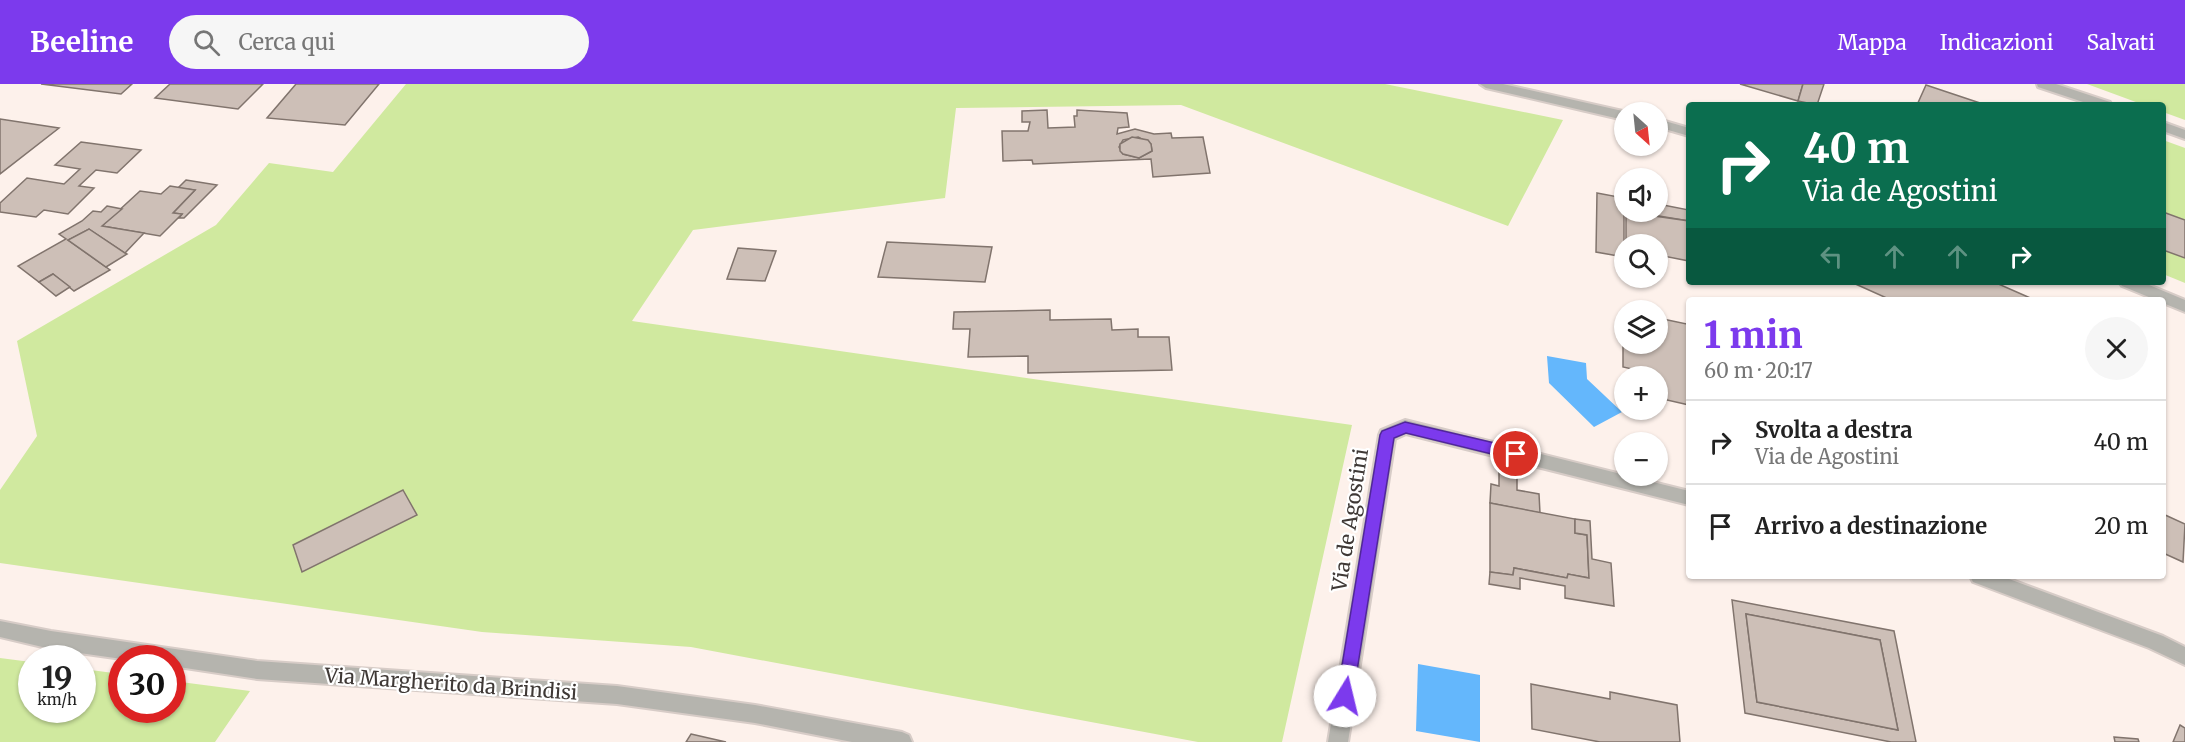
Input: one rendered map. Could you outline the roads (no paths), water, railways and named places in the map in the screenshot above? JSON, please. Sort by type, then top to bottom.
[{"type":"street","points":[[1486,84],[1614,114]]},
{"type":"street","points":[[2043,84],[2096,102]]},
{"type":"street","points":[[1668,126],[1686,131]]},
{"type":"street","points":[[2166,127],[2185,135]]},
{"type":"street","points":[[2134,285],[2163,297]]},
{"type":"street","points":[[2166,298],[2185,306]]},
{"type":"street","name":"Via de Agostini","points":[[1338,742],[1387,435],[1405,427],[1686,497]]},
{"type":"street","points":[[1987,579],[2185,656]]},
{"type":"street","name":"Via Margherito da Brindisi","points":[[0,629],[51,640],[257,670],[617,695],[754,714],[902,742]]},
{"type":"water","points":[[1547,356],[1586,363],[1587,379],[1614,404],[1614,416],[1594,427],[1549,383]]},
{"type":"water","points":[[1418,664],[1480,675],[1480,742],[1416,731]]}]
